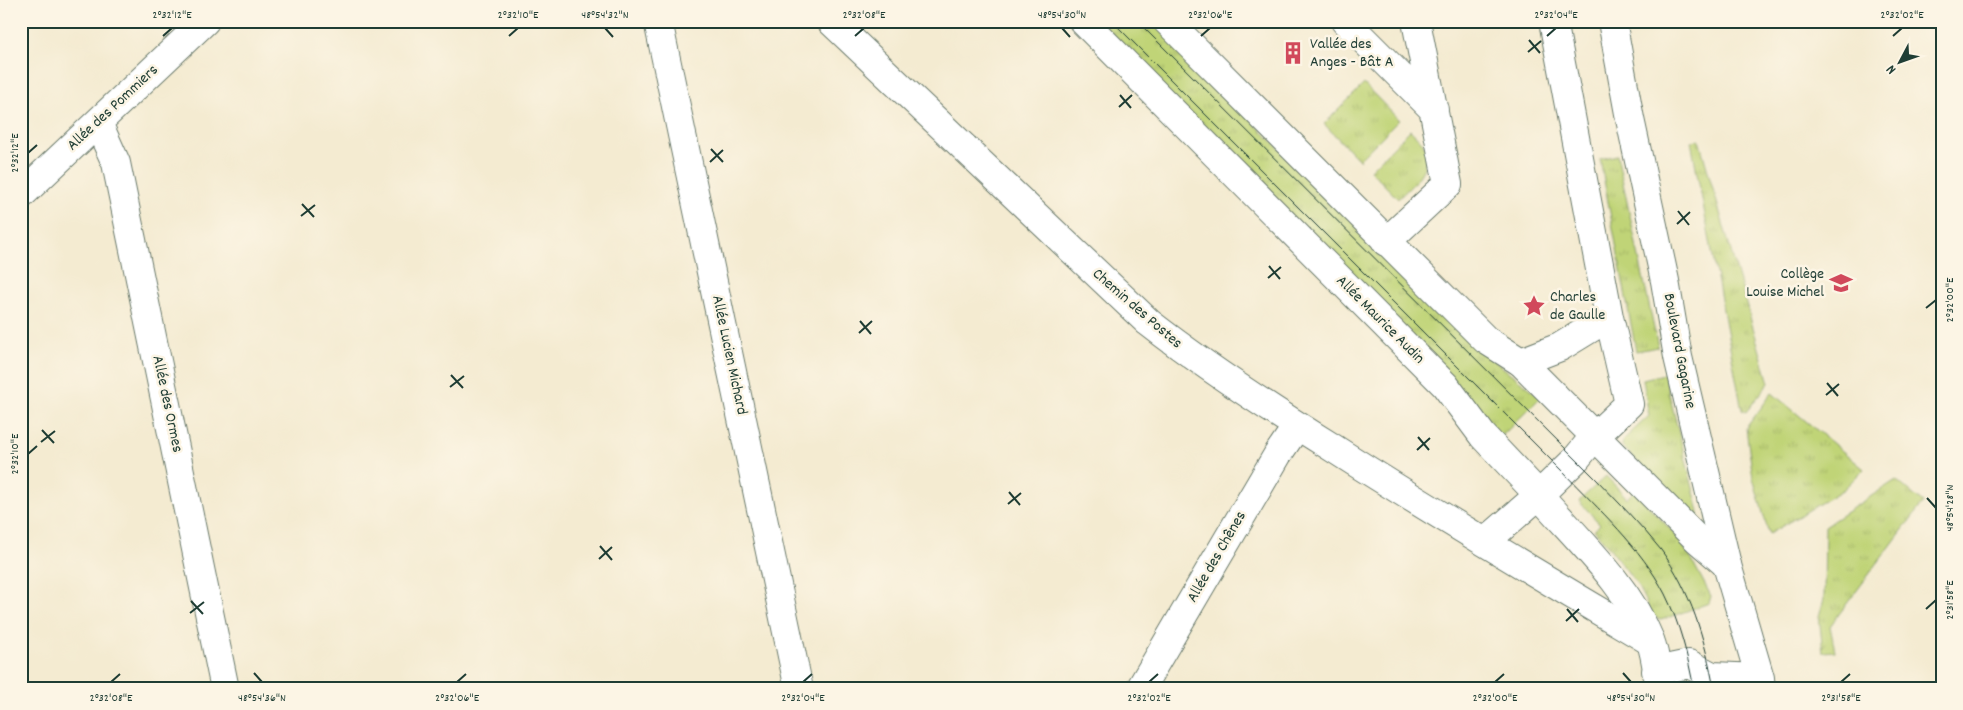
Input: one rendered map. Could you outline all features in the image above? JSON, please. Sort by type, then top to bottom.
[{"type":"street","name":"Allée des Pommiers","points":[[21,195],[205,21]]},
{"type":"street","name":"Allée Lucien Michard","points":[[658,21],[799,689]]},
{"type":"street","name":"Chemin des Postes","points":[[831,21],[1148,322],[1181,348],[1297,426],[1409,497],[1650,641]]},
{"type":"street","name":"Allée Maurice Audin","points":[[1083,21],[1445,385],[1483,436],[1539,495],[1612,578],[1633,606],[1650,641],[1658,680]]},
{"type":"street","points":[[1167,21],[1486,340],[1521,362],[1697,539],[1727,564]]},
{"type":"street","points":[[1346,21],[1434,110]]},
{"type":"street","points":[[1386,242],[1448,184],[1416,21]]},
{"type":"street","points":[[1485,542],[1539,495],[1575,460],[1594,437],[1629,404],[1609,317],[1553,21]]},
{"type":"street","name":"Boulevard Gagarine","points":[[1612,21],[1630,120],[1665,281],[1678,357],[1727,564],[1766,685]]},
{"type":"street","name":"Allée des Ormes","points":[[98,123],[116,163],[225,689]]},
{"type":"street","points":[[1521,362],[1560,347],[1609,317]]},
{"type":"street","name":"Allée des Chênes","points":[[1140,689],[1278,454],[1297,426]]},
{"type":"street","points":[[1658,680],[1690,664],[1712,676],[1766,685]]},
{"type":"green space","points":[[1098,21],[1152,21],[1484,353],[1540,398],[1500,438]]},
{"type":"green space","points":[[1364,84],[1399,120],[1359,160],[1324,124]]},
{"type":"green space","points":[[1410,130],[1424,145],[1426,161],[1420,175],[1398,199],[1370,170]]},
{"type":"green space","points":[[1699,140],[1769,383],[1746,412],[1742,410],[1691,141]]},
{"type":"green space","points":[[1617,155],[1658,347],[1636,351],[1600,159]]},
{"type":"green space","points":[[1664,374],[1699,512],[1698,518],[1695,519],[1622,446],[1623,440],[1649,416],[1643,379]]},
{"type":"green space","points":[[1772,393],[1864,469],[1844,489],[1769,534],[1753,478],[1746,428]]},
{"type":"green space","points":[[1606,476],[1627,498],[1634,491],[1672,531],[1688,553],[1711,596],[1709,603],[1660,620],[1653,616],[1636,583],[1594,530],[1600,524],[1579,501]]},
{"type":"green space","points":[[1896,480],[1923,503],[1830,626],[1835,651],[1823,652],[1819,616],[1824,599],[1825,526]]},
{"type":"tram line","points":[[1112,21],[1563,472],[1632,545],[1655,577],[1675,617],[1683,641],[1694,689]]},
{"type":"tram line","points":[[1137,21],[1596,479],[1646,532],[1672,566],[1689,599],[1701,634],[1714,689]]},
{"type":"place","name":"Vallée des Anges - Bât A","points":[[1293,53]]},
{"type":"place","name":"Collège Louise Michel","points":[[1841,283]]},
{"type":"place","name":"Charles de Gaulle","points":[[1534,306]]}]
